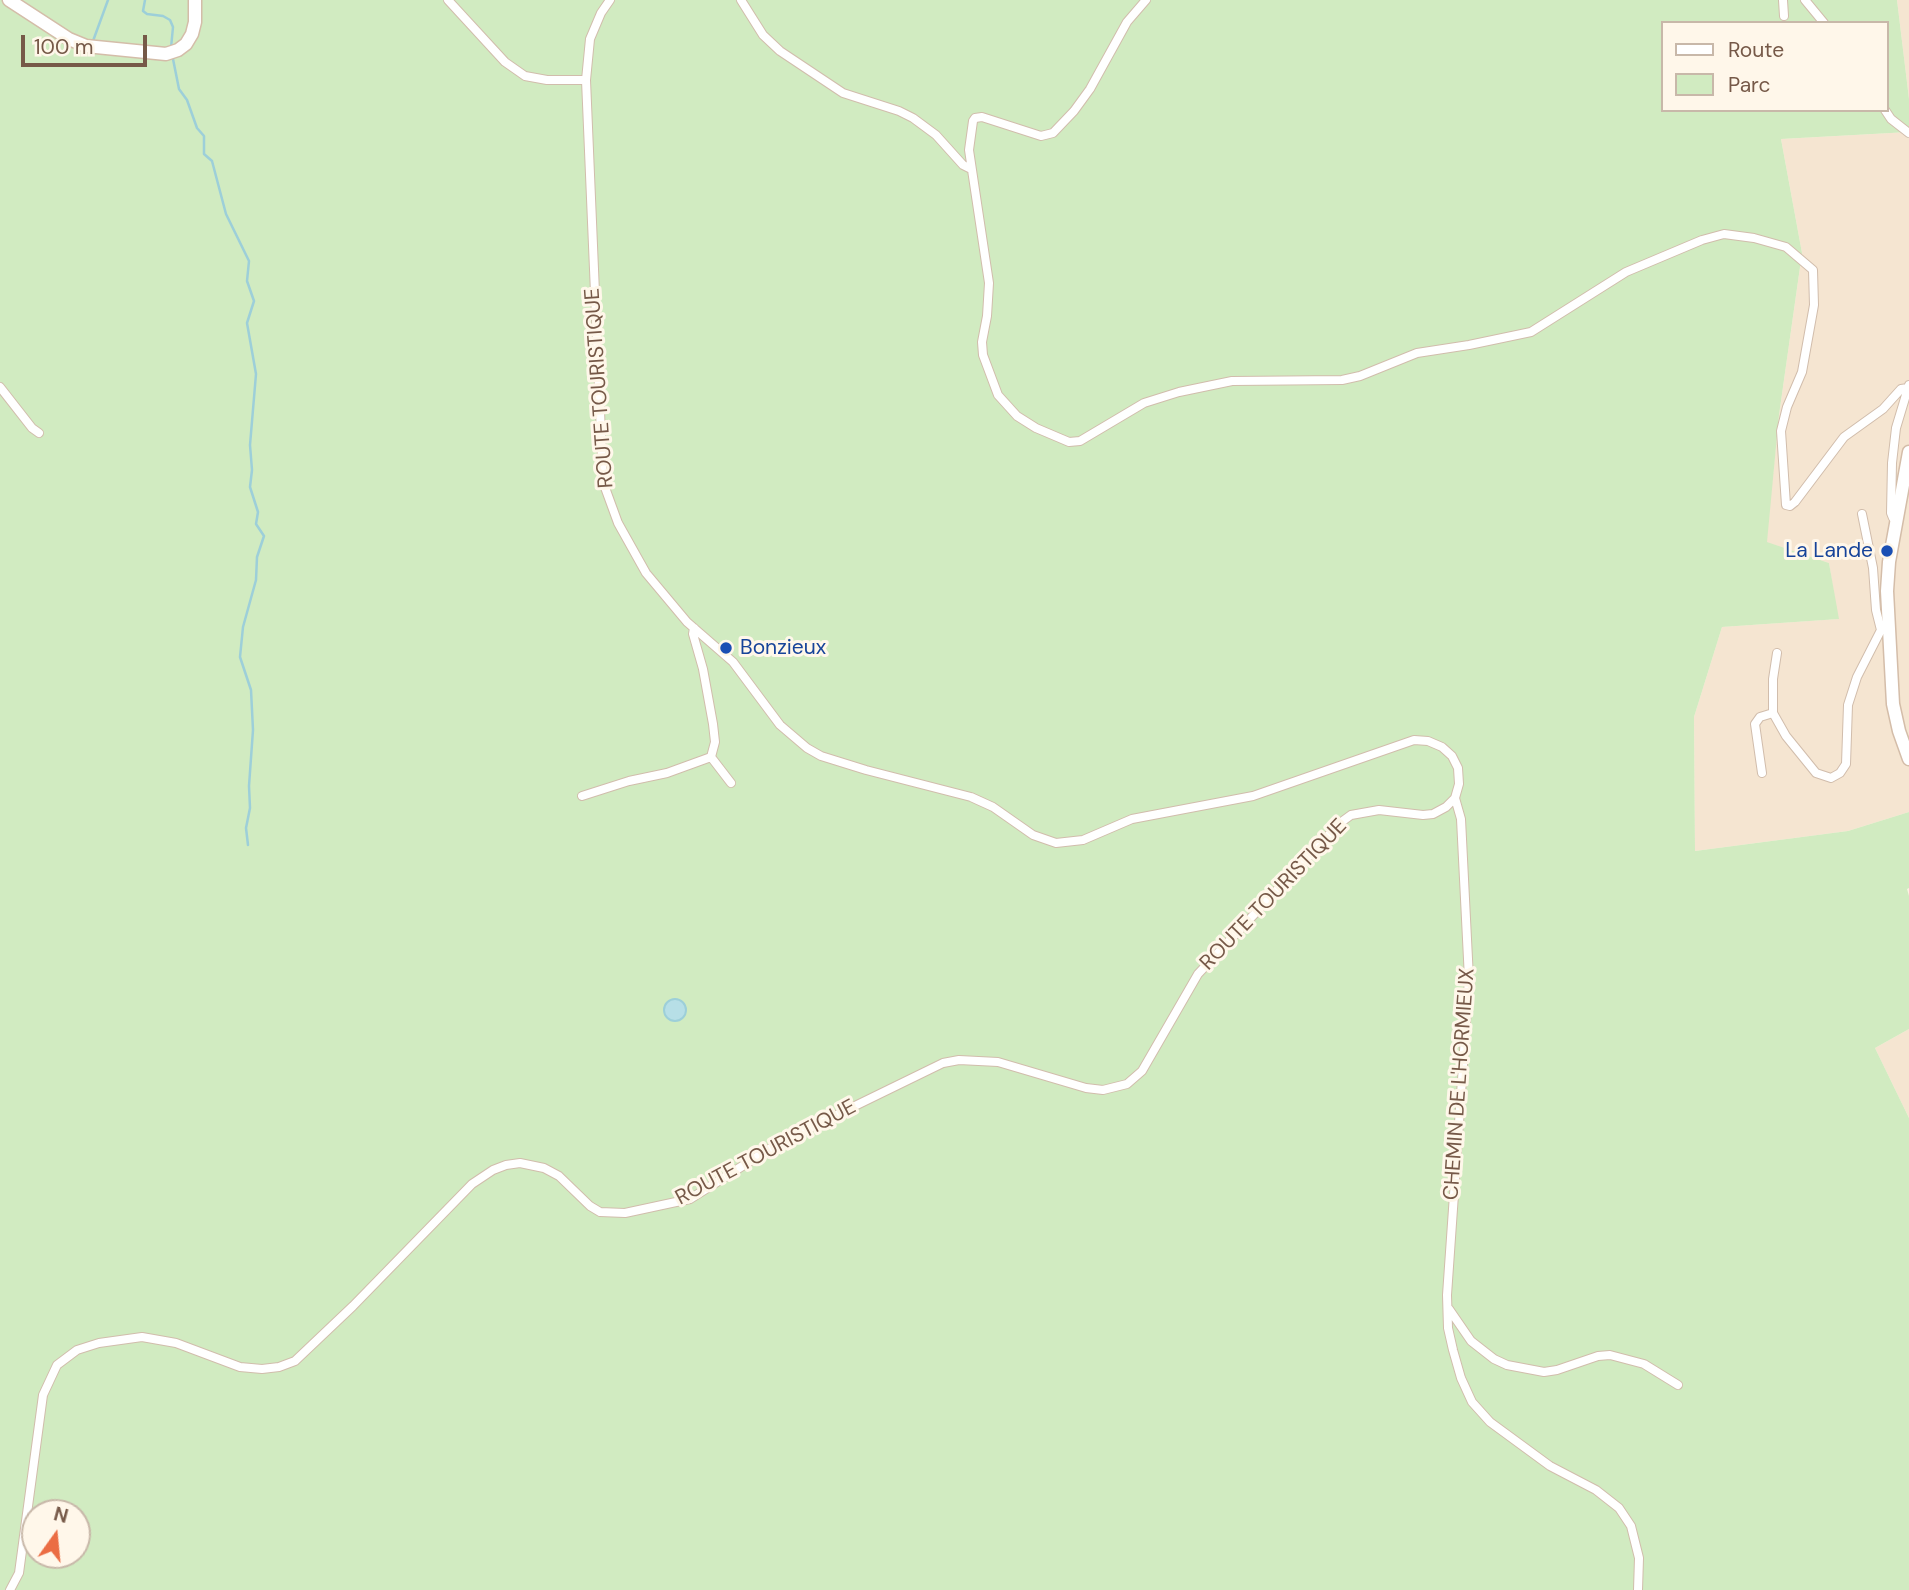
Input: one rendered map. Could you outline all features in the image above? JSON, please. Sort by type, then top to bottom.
[{"type":"main road","points":[[9,0],[47,26],[86,46],[166,54],[186,44],[192,34],[195,0]]},
{"type":"main road","points":[[1909,452],[1888,577],[1885,630],[1893,704],[1909,759]]},
{"type":"street","points":[[448,0],[505,62],[525,76],[547,80],[586,80]]},
{"type":"street","name":"ROUTE TOURISTIQUE","points":[[10,1590],[19,1573],[43,1395],[57,1365],[77,1350],[99,1343],[142,1337],[176,1343],[240,1367],[262,1369],[295,1361],[353,1306],[472,1184],[506,1164],[520,1163],[544,1168],[559,1176],[600,1212],[625,1213],[690,1199],[779,1143],[943,1063],[959,1060],[998,1062],[1086,1088],[1103,1090],[1127,1084],[1142,1071],[1198,974],[1340,823],[1351,815],[1379,810],[1433,814],[1455,798],[1459,784],[1458,768],[1452,756],[1435,744],[1414,740],[1253,796],[1132,819],[1083,840],[1069,843],[1046,841],[993,807],[971,797],[821,756],[780,725],[727,656],[666,600],[640,564],[618,523],[603,482],[586,80],[590,39],[610,0]]},
{"type":"street","points":[[741,0],[763,35],[780,51],[843,93],[913,118],[936,135],[971,169]]},
{"type":"street","points":[[1146,0],[1128,22],[1090,89],[1074,111],[1052,133],[1046,136],[1034,135],[982,117],[975,118],[969,144],[989,283],[982,342],[986,368],[998,395],[1007,407],[1036,428],[1069,442],[1080,441],[1144,403],[1179,392],[1244,380],[1342,380],[1360,376],[1417,353],[1531,332],[1626,272],[1713,236],[1737,235],[1775,243],[1793,252],[1813,270],[1814,306],[1802,372],[1787,407],[1782,431],[1787,505],[1795,502],[1844,437],[1883,409],[1901,389],[1908,387]]},
{"type":"street","points":[[1783,0],[1784,16]]},
{"type":"street","points":[[1805,0],[1822,21]]},
{"type":"street","points":[[1886,112],[1909,133]]},
{"type":"street","points":[[0,387],[32,428],[39,433]]},
{"type":"street","points":[[1897,519],[1893,518],[1891,513],[1892,463],[1896,428],[1908,387]]},
{"type":"street","points":[[1777,653],[1773,679],[1773,713],[1816,773],[1831,778],[1840,773],[1846,764],[1847,713],[1851,693],[1885,630],[1876,610],[1873,568],[1863,514]]},
{"type":"street","points":[[694,628],[693,634],[704,669],[713,724],[715,741],[711,757]]},
{"type":"street","points":[[1762,773],[1755,724],[1760,717],[1773,713]]},
{"type":"street","points":[[711,757],[731,782]]},
{"type":"street","points":[[582,796],[629,781],[667,773],[711,757]]},
{"type":"street","name":"CHEMIN DE L'HORMIEUX","points":[[1455,798],[1461,819],[1469,979],[1447,1306],[1453,1350],[1472,1402],[1490,1422],[1550,1466],[1597,1490],[1619,1508],[1631,1526],[1639,1558],[1638,1590]]},
{"type":"street","points":[[1447,1306],[1471,1341],[1494,1359],[1507,1365],[1544,1372],[1610,1355],[1644,1364],[1678,1385]]},
{"type":"shaded area","points":[[1897,0],[1909,0],[1909,99]]},
{"type":"shaded area","points":[[1909,132],[1909,812],[1848,831],[1695,851],[1694,717],[1722,627],[1838,619],[1829,563],[1766,542],[1779,415],[1802,253],[1781,139]]},
{"type":"shaded area","points":[[1909,1029],[1909,1118],[1875,1048]]},
{"type":"green space","points":[[0,0],[1897,0],[1909,99],[1909,132],[1781,139],[1802,253],[1779,415],[1767,542],[1829,563],[1839,619],[1722,627],[1694,717],[1695,851],[1848,831],[1909,812],[1909,1029],[1875,1048],[1909,1118],[1909,1590],[0,1590]]},
{"type":"water","points":[[675,999],[683,1002],[686,1010],[683,1018],[675,1021],[667,1018],[664,1010],[667,1002]]},
{"type":"waterway","points":[[93,41],[108,0]]},
{"type":"waterway","points":[[145,0],[143,11],[170,20],[173,27],[171,48]]},
{"type":"waterway","points":[[173,59],[179,89],[187,100],[197,128],[204,136],[204,154],[212,161],[226,214],[249,261],[247,281],[254,301],[247,323],[256,374],[250,445],[250,487],[258,512],[256,524],[264,536],[243,627],[240,657],[251,690],[253,730],[250,808],[246,828],[248,845]]},
{"type":"place","name":"La Lande","points":[[1887,551]]},
{"type":"place","name":"Bonzieux","points":[[726,648]]}]
